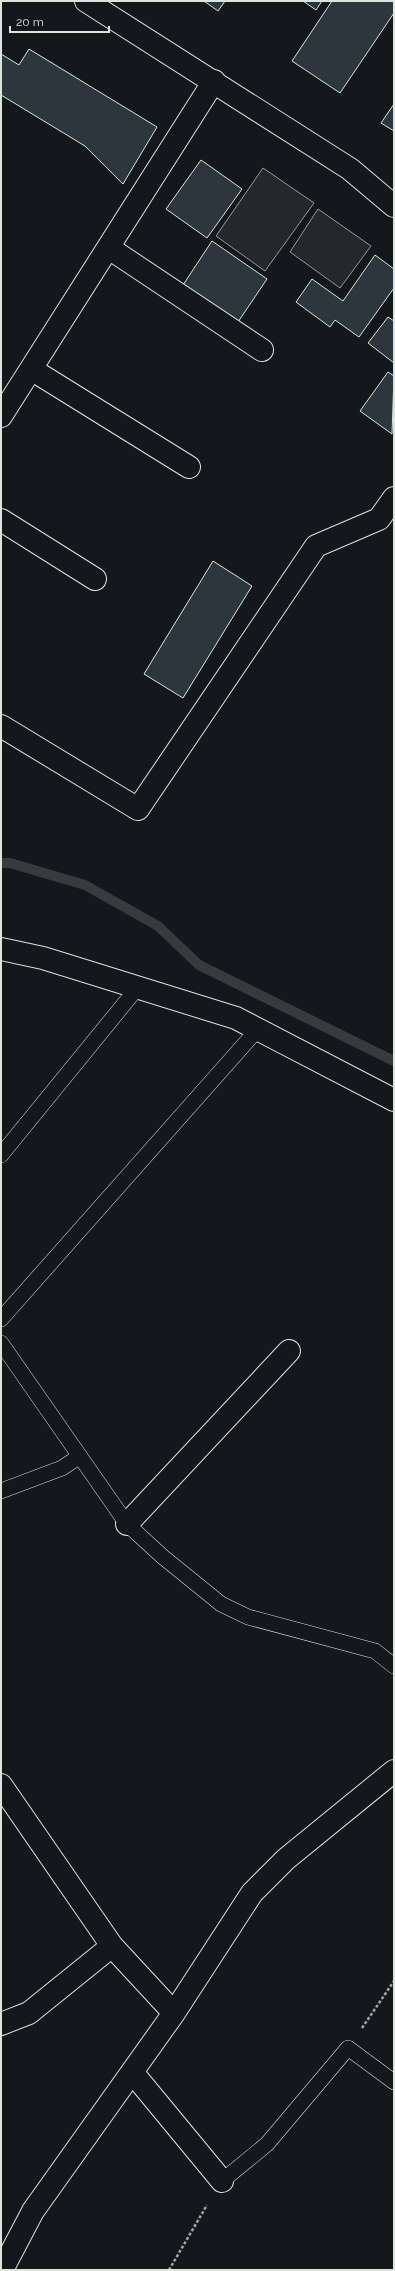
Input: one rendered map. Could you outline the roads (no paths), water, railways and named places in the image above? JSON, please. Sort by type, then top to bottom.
[{"type":"street","points":[[86,1],[214,81],[350,169],[394,206]]},
{"type":"street","points":[[1,416],[214,81]]},
{"type":"street","points":[[109,248],[262,350]]},
{"type":"street","points":[[31,369],[189,467]]},
{"type":"street","points":[[1,726],[138,809],[316,546],[379,519],[394,498]]},
{"type":"street","points":[[1,520],[95,579]]},
{"type":"street","points":[[1,949],[43,958],[236,1018],[391,1092]]},
{"type":"street","points":[[127,1524],[289,1351]]},
{"type":"street","points":[[2,2270],[33,2211],[174,2013],[252,1893],[286,1859],[394,1771]]},
{"type":"street","points":[[1,1784],[112,1946],[174,2013]]},
{"type":"street","points":[[1,2024],[29,2013],[112,1946]]},
{"type":"street","points":[[132,2072],[222,2181]]},
{"type":"lane","points":[[1,1155],[138,987]]},
{"type":"lane","points":[[1,1319],[258,1029]]},
{"type":"lane","points":[[1,1343],[127,1524],[163,1557],[221,1604],[248,1617],[376,1651],[394,1666]]},
{"type":"lane","points":[[1,1491],[62,1468],[80,1456]]},
{"type":"lane","points":[[222,2181],[267,2144],[348,2048],[394,2082]]},
{"type":"waterway","points":[[1,863],[10,863],[85,885],[158,926],[199,965],[394,1061]]}]
